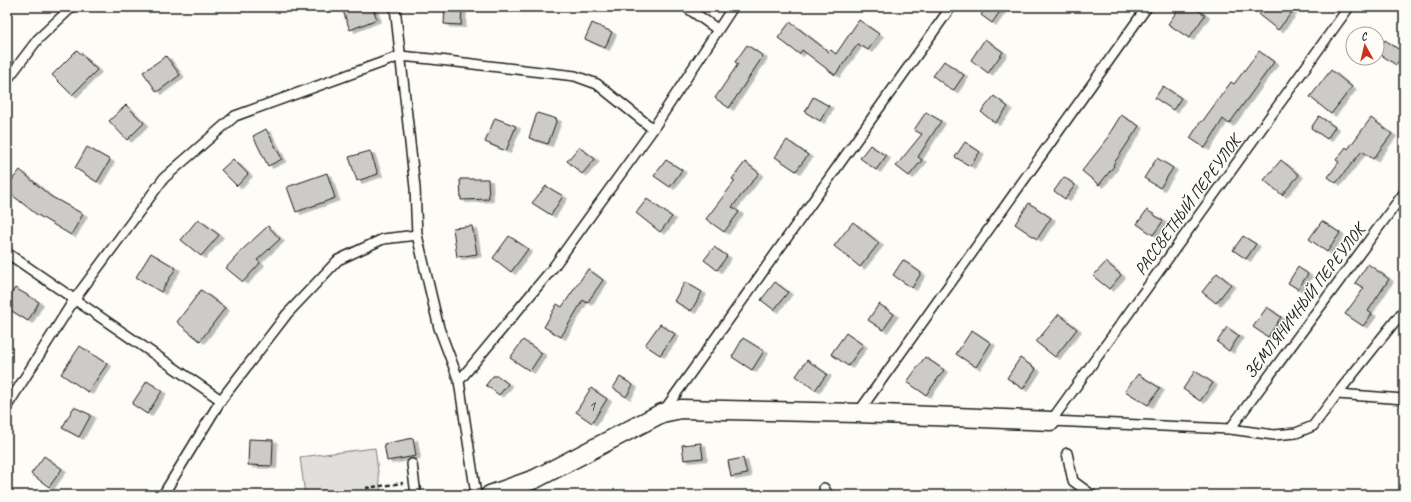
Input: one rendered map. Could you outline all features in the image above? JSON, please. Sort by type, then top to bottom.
[{"type":"street","points":[[490,495],[535,479],[662,413],[681,409],[858,413],[1051,421]]},
{"type":"lane","points":[[7,80],[38,38],[72,7]]},
{"type":"lane","points":[[394,7],[415,188],[417,235],[439,328],[459,382],[476,495]]},
{"type":"lane","points":[[686,7],[717,29]]},
{"type":"lane","points":[[459,382],[552,269],[653,128],[717,29],[733,7]]},
{"type":"lane","points":[[662,413],[951,7]]},
{"type":"lane","points":[[858,413],[1147,7]]},
{"type":"lane","name":"РАССВЕТНЫЙ ПЕРЕУЛОК","points":[[1051,421],[1349,7]]},
{"type":"lane","points":[[7,406],[74,300],[164,178],[235,116],[400,56],[576,76],[597,84],[653,128]]},
{"type":"lane","name":"ЗЕМЛЯНИЧНЫЙ ПЕРЕУЛОК","points":[[1230,429],[1404,193]]},
{"type":"lane","points":[[163,495],[220,400],[287,314],[338,260],[383,239],[417,235]]},
{"type":"lane","points":[[7,253],[220,400]]},
{"type":"lane","points":[[1051,421],[1230,429],[1274,435],[1296,433],[1313,426],[1404,310]]},
{"type":"lane","points":[[1337,394],[1404,399]]},
{"type":"lane","points":[[1067,453],[1073,481],[1092,495]]},
{"type":"lane","points":[[412,464],[416,495]]},
{"type":"path","points":[[366,488],[414,481]]},
{"type":"shaded area","points":[[375,448],[381,495],[305,495],[300,457]]},
{"type":"building","points":[[354,7],[372,7],[377,19],[350,30],[343,11]]},
{"type":"building","points":[[445,7],[462,7],[461,25],[444,24]]},
{"type":"building","points":[[986,7],[1003,7],[992,23],[981,15]]},
{"type":"building","points":[[1180,7],[1193,7],[1205,15],[1189,38],[1168,24]]},
{"type":"building","points":[[1265,7],[1296,7],[1278,30],[1259,15]]},
{"type":"building","points":[[859,20],[879,34],[868,50],[858,44],[835,75],[802,50],[799,54],[778,38],[790,22],[829,52],[831,50],[836,54]]},
{"type":"building","points":[[592,23],[612,32],[605,48],[585,39]]},
{"type":"building","points":[[985,39],[1003,52],[988,73],[971,60]]},
{"type":"building","points":[[1385,40],[1404,53],[1396,65],[1385,57]]},
{"type":"building","points":[[747,45],[763,56],[729,108],[715,98],[738,64],[735,62]]},
{"type":"building","points":[[77,50],[97,70],[72,95],[52,75]]},
{"type":"building","points":[[1259,51],[1274,62],[1229,124],[1223,119],[1205,148],[1190,138],[1231,82],[1234,84]]},
{"type":"building","points":[[166,56],[180,75],[157,92],[143,72]]},
{"type":"building","points":[[944,61],[964,75],[953,91],[933,76]]},
{"type":"building","points":[[1331,70],[1352,87],[1331,114],[1310,97]]},
{"type":"building","points":[[1163,86],[1181,98],[1173,110],[1155,98]]},
{"type":"building","points":[[994,96],[1008,107],[995,123],[981,112]]},
{"type":"building","points":[[813,97],[829,106],[820,121],[805,112]]},
{"type":"building","points":[[126,105],[144,123],[127,140],[109,121]]},
{"type":"building","points":[[926,112],[941,121],[918,157],[922,160],[909,176],[896,166],[922,134],[914,130]]},
{"type":"building","points":[[537,113],[557,119],[548,144],[529,138]]},
{"type":"building","points":[[1121,115],[1139,126],[1113,165],[1114,166],[1099,185],[1082,171],[1109,137],[1108,136]]},
{"type":"building","points":[[1319,116],[1335,127],[1327,139],[1311,128]]},
{"type":"building","points":[[495,118],[516,126],[506,151],[485,142]]},
{"type":"building","points":[[1371,118],[1392,134],[1373,159],[1362,151],[1336,183],[1328,177],[1339,162],[1336,160],[1346,147],[1348,149]]},
{"type":"building","points":[[266,129],[282,159],[268,166],[253,136]]},
{"type":"building","points":[[787,140],[808,155],[796,171],[775,157]]},
{"type":"building","points":[[965,142],[980,152],[970,166],[955,157]]},
{"type":"building","points":[[870,145],[886,156],[876,170],[860,158]]},
{"type":"building","points":[[87,147],[110,160],[97,182],[75,168]]},
{"type":"building","points":[[579,147],[595,159],[582,174],[567,161]]},
{"type":"building","points":[[370,151],[378,174],[357,181],[349,157]]},
{"type":"building","points":[[1157,158],[1173,168],[1160,188],[1144,178]]},
{"type":"building","points":[[233,159],[248,174],[237,186],[221,170]]},
{"type":"building","points":[[666,160],[682,170],[670,187],[654,176]]},
{"type":"building","points":[[1281,160],[1299,175],[1282,195],[1264,180]]},
{"type":"building","points":[[745,162],[759,173],[732,207],[739,212],[724,232],[706,219],[735,181],[732,179]]},
{"type":"building","points":[[20,170],[50,196],[83,214],[71,235],[36,214],[7,191],[7,186]]},
{"type":"building","points":[[327,173],[335,198],[296,212],[287,187]]},
{"type":"building","points":[[1064,177],[1075,185],[1065,199],[1054,191]]},
{"type":"building","points":[[460,179],[488,179],[489,199],[461,200]]},
{"type":"building","points":[[546,186],[563,196],[551,215],[532,203]]},
{"type":"building","points":[[647,199],[672,217],[660,232],[636,213]]},
{"type":"building","points":[[1029,203],[1051,218],[1037,239],[1015,224]]},
{"type":"building","points":[[1147,210],[1163,221],[1153,235],[1137,224]]},
{"type":"building","points":[[198,219],[219,235],[201,256],[181,240]]},
{"type":"building","points":[[1322,221],[1340,233],[1327,252],[1309,239]]},
{"type":"building","points":[[853,222],[879,243],[860,267],[834,246]]},
{"type":"building","points":[[268,226],[280,239],[257,260],[260,263],[243,282],[226,268],[243,249]]},
{"type":"building","points":[[472,226],[477,254],[457,257],[453,228]]},
{"type":"building","points":[[509,236],[528,249],[511,272],[493,258]]},
{"type":"building","points":[[1243,236],[1256,244],[1246,259],[1233,250]]},
{"type":"building","points":[[714,247],[727,256],[717,270],[704,260]]},
{"type":"building","points":[[151,253],[176,268],[161,292],[136,277]]},
{"type":"building","points":[[903,260],[921,273],[912,288],[893,275]]},
{"type":"building","points":[[1106,262],[1121,275],[1109,289],[1093,276]]},
{"type":"building","points":[[1368,264],[1389,279],[1368,311],[1372,314],[1363,326],[1345,314],[1364,288],[1355,283]]},
{"type":"building","points":[[1298,267],[1308,274],[1298,289],[1288,283]]},
{"type":"building","points":[[588,269],[603,280],[587,303],[583,300],[561,337],[544,327],[557,304],[562,307]]},
{"type":"building","points":[[1217,273],[1231,284],[1216,303],[1202,292]]},
{"type":"building","points":[[685,282],[702,292],[691,311],[674,301]]},
{"type":"building","points":[[775,282],[788,292],[774,310],[761,300]]},
{"type":"building","points":[[15,288],[39,302],[28,321],[7,308],[7,301]]},
{"type":"building","points":[[201,290],[225,308],[200,341],[177,322]]},
{"type":"building","points":[[879,304],[894,314],[883,330],[868,320]]},
{"type":"building","points":[[1267,307],[1281,317],[1268,337],[1253,327]]},
{"type":"building","points":[[1059,314],[1077,329],[1055,357],[1036,342]]},
{"type":"building","points":[[660,324],[675,334],[660,355],[645,345]]},
{"type":"building","points":[[1227,327],[1239,336],[1229,351],[1217,342]]},
{"type":"building","points":[[972,330],[991,343],[976,367],[956,354]]},
{"type":"building","points":[[846,333],[863,345],[848,366],[831,354]]},
{"type":"building","points":[[743,338],[764,351],[752,370],[732,357]]},
{"type":"building","points":[[523,340],[542,353],[530,371],[510,358]]},
{"type":"building","points":[[80,346],[107,364],[88,392],[61,374]]},
{"type":"building","points":[[925,357],[944,370],[926,395],[907,382]]},
{"type":"building","points":[[1020,358],[1036,369],[1023,389],[1007,378]]},
{"type":"building","points":[[807,360],[827,374],[815,390],[796,376]]},
{"type":"building","points":[[1195,371],[1213,383],[1200,401],[1183,389]]},
{"type":"building","points":[[1138,374],[1160,388],[1148,405],[1125,391]]},
{"type":"building","points":[[493,376],[498,376],[508,384],[499,395],[486,385]]},
{"type":"building","points":[[620,377],[633,385],[626,397],[613,388]]},
{"type":"building","points":[[147,381],[162,391],[147,414],[132,404]]},
{"type":"building","points":[[591,388],[607,399],[592,423],[576,412]]},
{"type":"building","points":[[74,407],[91,415],[79,437],[62,428]]},
{"type":"building","points":[[413,438],[416,456],[387,461],[384,444]]},
{"type":"building","points":[[249,439],[273,440],[272,466],[248,465]]},
{"type":"building","points":[[701,443],[703,458],[684,460],[682,445]]},
{"type":"building","points":[[44,456],[62,469],[49,487],[31,474]]},
{"type":"building","points":[[743,458],[747,474],[731,477],[728,461]]}]
